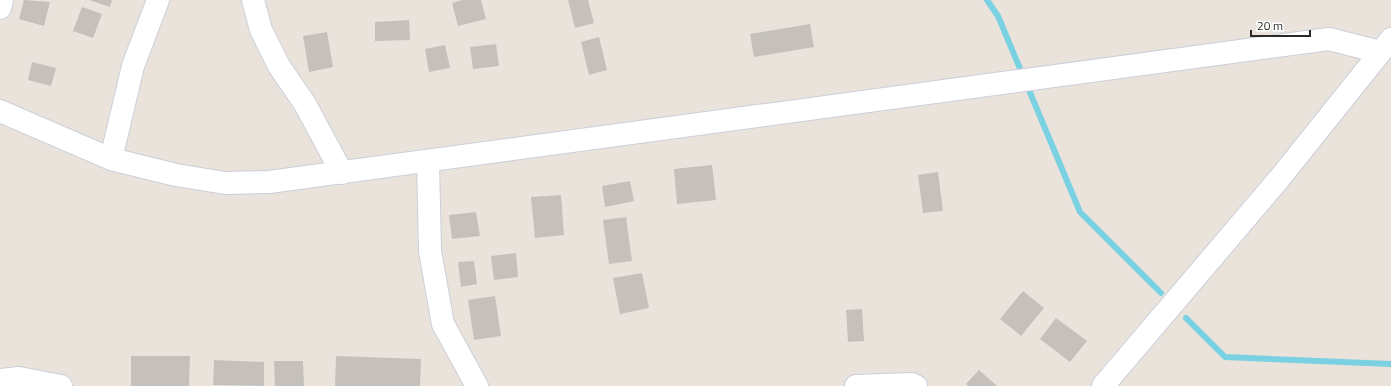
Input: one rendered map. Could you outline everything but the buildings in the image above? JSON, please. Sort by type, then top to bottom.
[{"type":"street","points":[[0,8],[2,0]]},
{"type":"street","points":[[111,159],[133,66],[158,0]]},
{"type":"street","points":[[252,0],[261,30],[279,66],[305,104],[342,172]]},
{"type":"street","points":[[0,111],[111,159],[176,175],[225,183],[270,182],[1329,38],[1386,46]]},
{"type":"street","points":[[1103,386],[1274,185],[1386,46]]},
{"type":"street","points":[[428,161],[430,251],[443,324],[477,386]]},
{"type":"street","points":[[0,380],[19,378],[61,386]]},
{"type":"street","points":[[856,386],[912,384],[916,386]]},
{"type":"waterway","points":[[987,0],[998,16],[1080,212],[1161,293]]},
{"type":"waterway","points":[[1186,318],[1225,357],[1391,364]]}]
